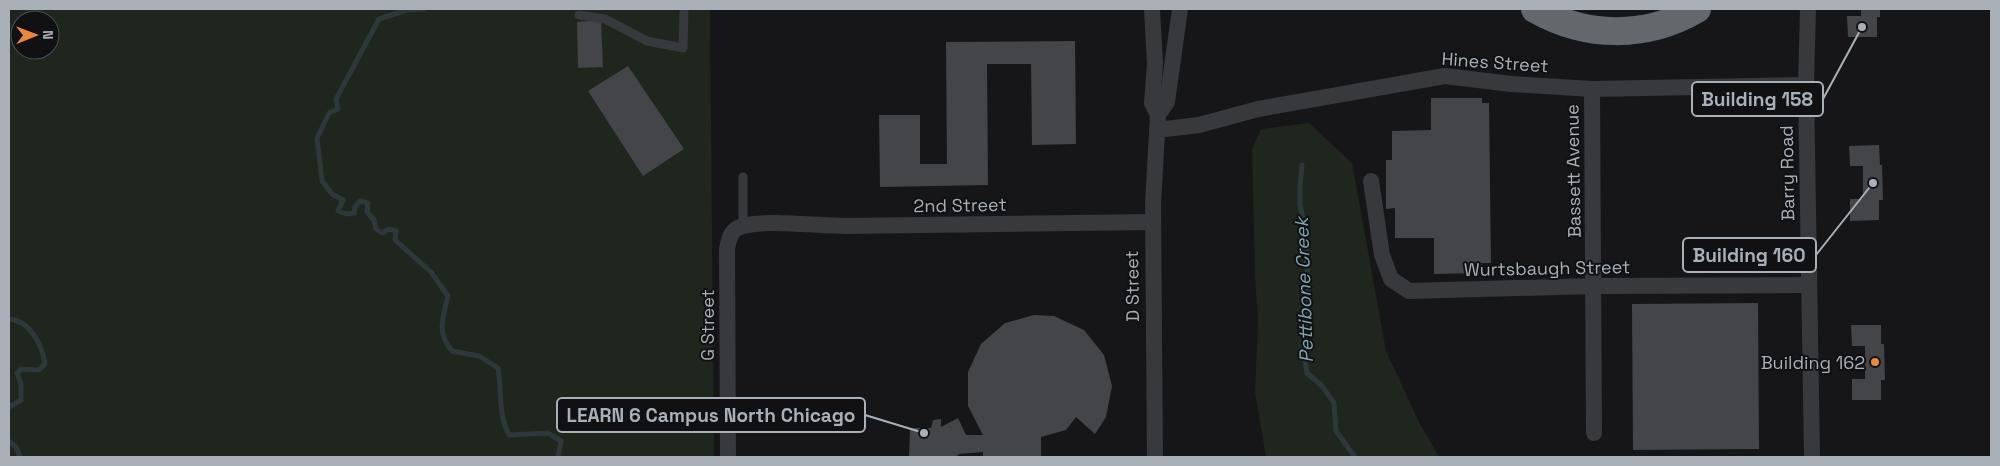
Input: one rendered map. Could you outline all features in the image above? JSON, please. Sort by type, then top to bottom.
[{"type":"highway","points":[[1535,9],[1574,26],[1621,32],[1664,25],[1697,9]]},
{"type":"street","name":"D Street","points":[[1152,9],[1155,64],[1152,103],[1157,123],[1152,222],[1155,457]]},
{"type":"street","name":"D Street","points":[[1157,123],[1167,102],[1180,9]]},
{"type":"street","name":"Barry Road","points":[[1808,9],[1806,85],[1812,457]]},
{"type":"street","name":"Hines Street","points":[[1157,123],[1190,127],[1258,109],[1445,76],[1511,84],[1592,88],[1806,85]]},
{"type":"street","name":"Bassett Avenue","points":[[1592,88],[1594,434]]},
{"type":"street","name":"Wurtsbaugh Street","points":[[1370,182],[1382,255],[1390,279],[1409,291],[1594,286],[1808,285]]},
{"type":"street","name":"2nd Street","points":[[743,226],[769,224],[834,226],[1152,222]]},
{"type":"street","name":"G Street","points":[[728,457],[727,249],[730,235],[743,226]]},
{"type":"lane","points":[[579,15],[605,19],[647,40],[683,48],[684,9]]},
{"type":"lane","points":[[743,177],[743,226]]},
{"type":"shaded area","points":[[9,9],[710,9],[714,457],[9,457]]},
{"type":"shaded area","points":[[1309,123],[1352,163],[1386,351],[1419,422],[1439,457],[1266,457],[1255,392],[1258,320],[1252,149],[1261,129]]},
{"type":"building","points":[[1861,9],[1880,9],[1880,17],[1877,17],[1877,37],[1848,37],[1847,16],[1861,16]]},
{"type":"building","points":[[601,20],[603,67],[578,68],[577,22]]},
{"type":"building","points":[[1075,41],[1076,144],[1032,145],[1031,64],[987,64],[988,185],[880,187],[879,115],[920,115],[920,164],[947,164],[946,42]]},
{"type":"building","points":[[628,66],[684,149],[643,176],[588,91]]},
{"type":"building","points":[[1431,98],[1482,98],[1482,103],[1489,103],[1491,263],[1481,263],[1482,273],[1434,274],[1434,238],[1395,238],[1395,208],[1386,209],[1386,160],[1392,160],[1392,131],[1431,130]]},
{"type":"building","points":[[1879,145],[1880,165],[1882,165],[1883,200],[1879,200],[1879,220],[1850,221],[1850,199],[1863,199],[1863,166],[1850,166],[1849,146]]},
{"type":"building","points":[[1758,303],[1759,449],[1633,450],[1632,304]]},
{"type":"building","points":[[1034,315],[1054,316],[1084,330],[1104,355],[1112,386],[1106,417],[1095,434],[1076,417],[1066,430],[1041,437],[1041,457],[983,457],[983,452],[959,454],[956,457],[909,457],[910,428],[931,428],[933,420],[941,419],[941,427],[958,418],[966,435],[983,435],[968,406],[968,372],[981,344],[1005,323]]},
{"type":"building","name":"Building 162","points":[[1851,325],[1881,325],[1881,344],[1884,344],[1885,380],[1881,380],[1881,400],[1852,400],[1852,379],[1865,379],[1865,346],[1852,346]]},
{"type":"waterway","name":"Pettibone Creek","points":[[424,9],[407,10],[379,19],[336,99],[338,109],[329,113],[317,138],[322,181],[332,194],[343,200],[338,211],[346,214],[354,213],[355,207],[360,201],[368,203],[367,212],[374,220],[376,229],[382,233],[389,229],[396,231],[395,240],[431,272],[448,296],[442,331],[452,351],[479,356],[498,368],[503,419],[509,435],[548,433],[561,441],[558,457]]},
{"type":"waterway","name":"Pettibone Creek","points":[[1302,165],[1300,205],[1305,228],[1308,290],[1308,329],[1303,347],[1307,373],[1322,386],[1334,403],[1336,431],[1355,457]]},
{"type":"waterway","name":"Pettibone Creek","points":[[9,319],[23,324],[34,335],[41,349],[45,364],[39,370],[21,369],[17,373],[21,384],[21,400],[9,407]]},
{"type":"waterway","name":"Pettibone Creek","points":[[9,441],[16,447],[20,457]]},
{"type":"place","name":"Building 158","points":[[1862,27]]},
{"type":"place","name":"Building 160","points":[[1873,183]]},
{"type":"place","name":"Building 162","points":[[1875,362]]},
{"type":"place","name":"LEARN 6 Campus North Chicago","points":[[924,433]]}]
